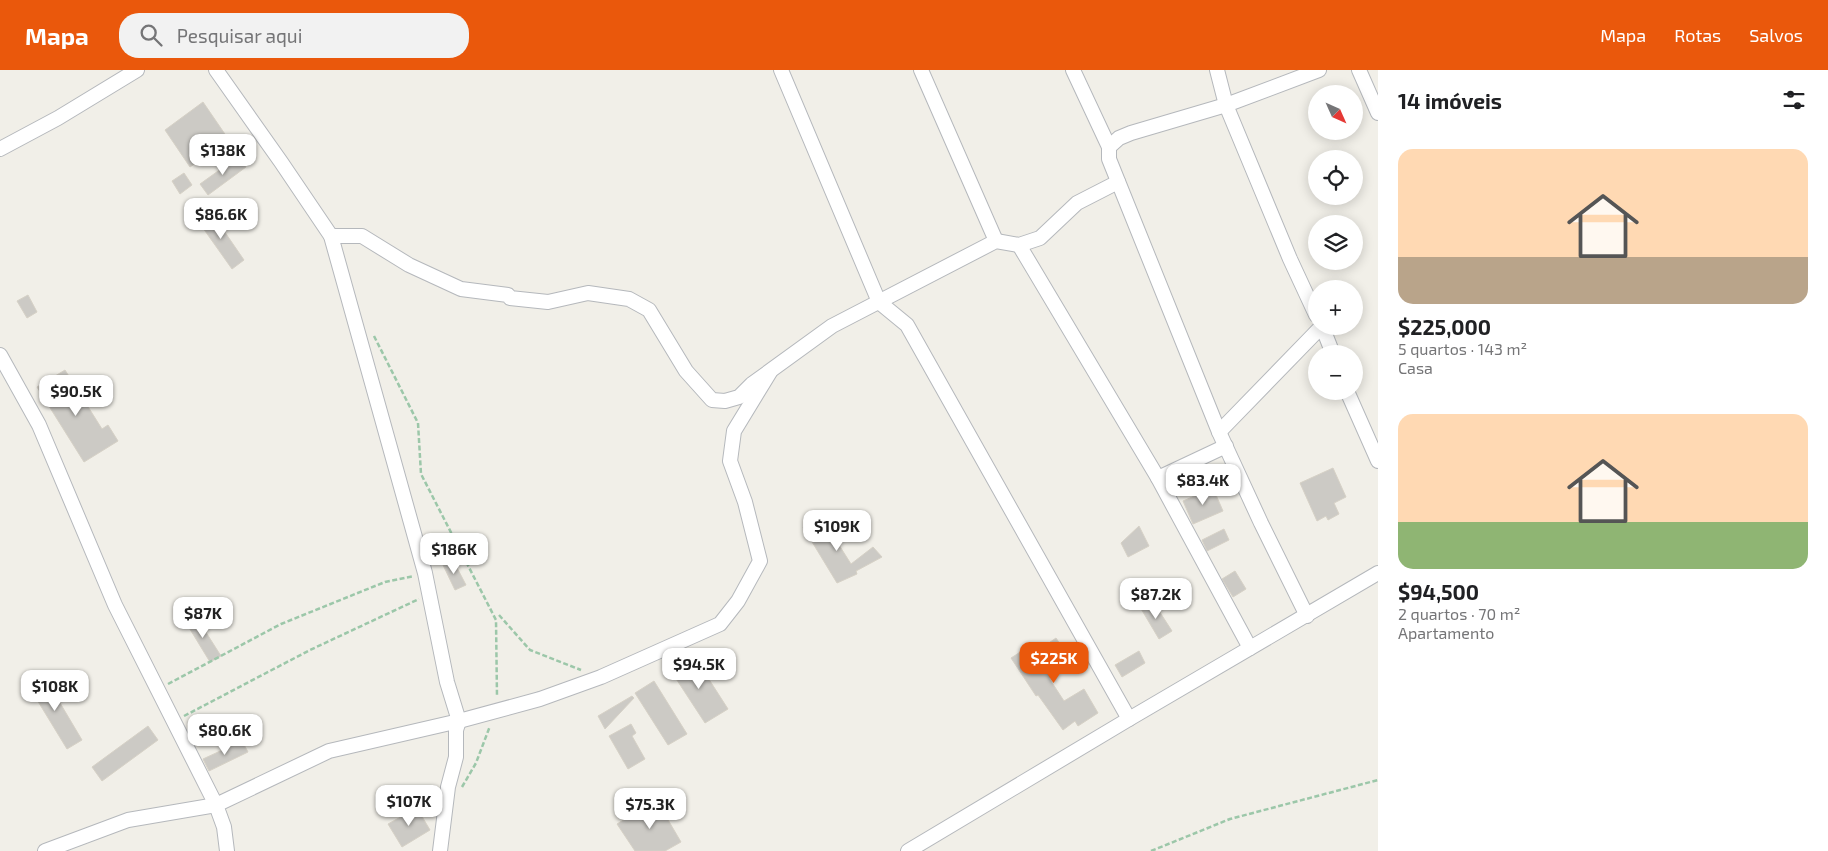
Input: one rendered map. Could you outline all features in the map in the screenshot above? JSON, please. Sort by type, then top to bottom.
[{"type":"street","points":[[0,149],[58,118],[137,70]]},
{"type":"street","points":[[216,70],[330,236],[425,573],[447,682],[459,721],[456,730],[456,757],[448,787],[440,851]]},
{"type":"street","points":[[921,70],[996,241]]},
{"type":"street","points":[[1073,70],[1110,147],[1109,160],[1219,432],[1306,616]]},
{"type":"street","points":[[1217,70],[1226,105],[1290,260],[1308,298]]},
{"type":"street","points":[[1110,147],[1119,138],[1131,132],[1226,105],[1319,70]]},
{"type":"street","points":[[1359,70],[1378,113]]},
{"type":"street","points":[[784,71],[879,302],[907,325],[1129,719]]},
{"type":"street","points":[[330,236],[362,236],[409,265],[461,289],[508,295],[510,298],[548,302],[588,294],[629,299],[649,310],[686,372],[712,400],[724,401],[739,397],[752,384],[832,326],[996,241],[1020,245],[1040,238],[1077,203],[1118,182]]},
{"type":"street","points":[[1020,245],[1158,478],[1250,648]]},
{"type":"street","points":[[1219,432],[1322,326],[1329,345]]},
{"type":"street","points":[[0,356],[39,425],[115,605],[216,806],[224,827],[227,851]]},
{"type":"street","points":[[45,851],[128,820],[216,806],[329,751],[459,721],[540,699],[601,677],[720,624],[738,602],[760,561],[745,502],[730,461],[734,431],[770,372]]},
{"type":"street","points":[[1351,400],[1378,462]]},
{"type":"street","points":[[1158,478],[1226,446]]},
{"type":"street","points":[[908,851],[1378,573]]},
{"type":"path","points":[[370,329],[418,423],[421,474],[496,620],[498,684],[496,711],[476,763],[461,788]]},
{"type":"path","points":[[157,691],[281,624],[385,582],[425,573]]},
{"type":"path","points":[[173,722],[310,650],[429,594]]},
{"type":"path","points":[[500,615],[530,650],[601,677]]},
{"type":"path","points":[[1151,851],[1230,819],[1378,780]]},
{"type":"building","points":[[203,102],[229,140],[190,167],[165,130]]},
{"type":"building","points":[[239,156],[246,167],[208,195],[200,184]]},
{"type":"building","points":[[184,173],[192,185],[180,194],[172,181]]},
{"type":"building","points":[[211,212],[244,260],[232,269],[198,221]]},
{"type":"building","points":[[28,295],[37,312],[27,318],[17,301]]},
{"type":"building","points":[[65,370],[102,429],[108,425],[118,441],[84,462],[37,387]]},
{"type":"building","points":[[1333,468],[1346,497],[1334,503],[1339,514],[1328,520],[1326,516],[1317,521],[1300,483]]},
{"type":"building","points":[[1213,488],[1223,511],[1193,524],[1183,501]]},
{"type":"building","points":[[822,518],[851,564],[873,547],[882,557],[856,571],[857,574],[837,583],[803,527]]},
{"type":"building","points":[[1139,526],[1149,546],[1128,557],[1121,543]]},
{"type":"building","points":[[1224,529],[1229,540],[1207,551],[1202,540]]},
{"type":"building","points":[[453,560],[466,585],[455,590],[443,565]]},
{"type":"building","points":[[1235,571],[1246,589],[1233,597],[1222,579]]},
{"type":"building","points":[[1152,600],[1172,631],[1159,639],[1140,607]]},
{"type":"building","points":[[195,615],[221,656],[210,662],[185,621]]},
{"type":"building","points":[[1056,638],[1072,662],[1049,678],[1064,701],[1084,689],[1098,713],[1078,726],[1075,721],[1063,730],[1038,695],[1036,696],[1011,658],[1025,649],[1030,656]]},
{"type":"building","points":[[1139,651],[1145,663],[1122,677],[1115,665]]},
{"type":"building","points":[[694,656],[728,709],[705,723],[671,671]]},
{"type":"building","points":[[44,676],[82,740],[67,749],[28,685]]},
{"type":"building","points":[[654,681],[687,734],[668,745],[635,693]]},
{"type":"building","points":[[632,696],[634,698],[605,729],[598,716]]},
{"type":"building","points":[[631,724],[636,733],[632,736],[645,759],[628,769],[609,736]]},
{"type":"building","points":[[148,726],[158,740],[102,781],[92,767]]},
{"type":"building","points":[[242,741],[248,752],[209,771],[203,759]]},
{"type":"building","points":[[657,801],[681,842],[665,851],[635,851],[617,824]]},
{"type":"building","points":[[417,808],[430,830],[402,847],[388,824]]}]
